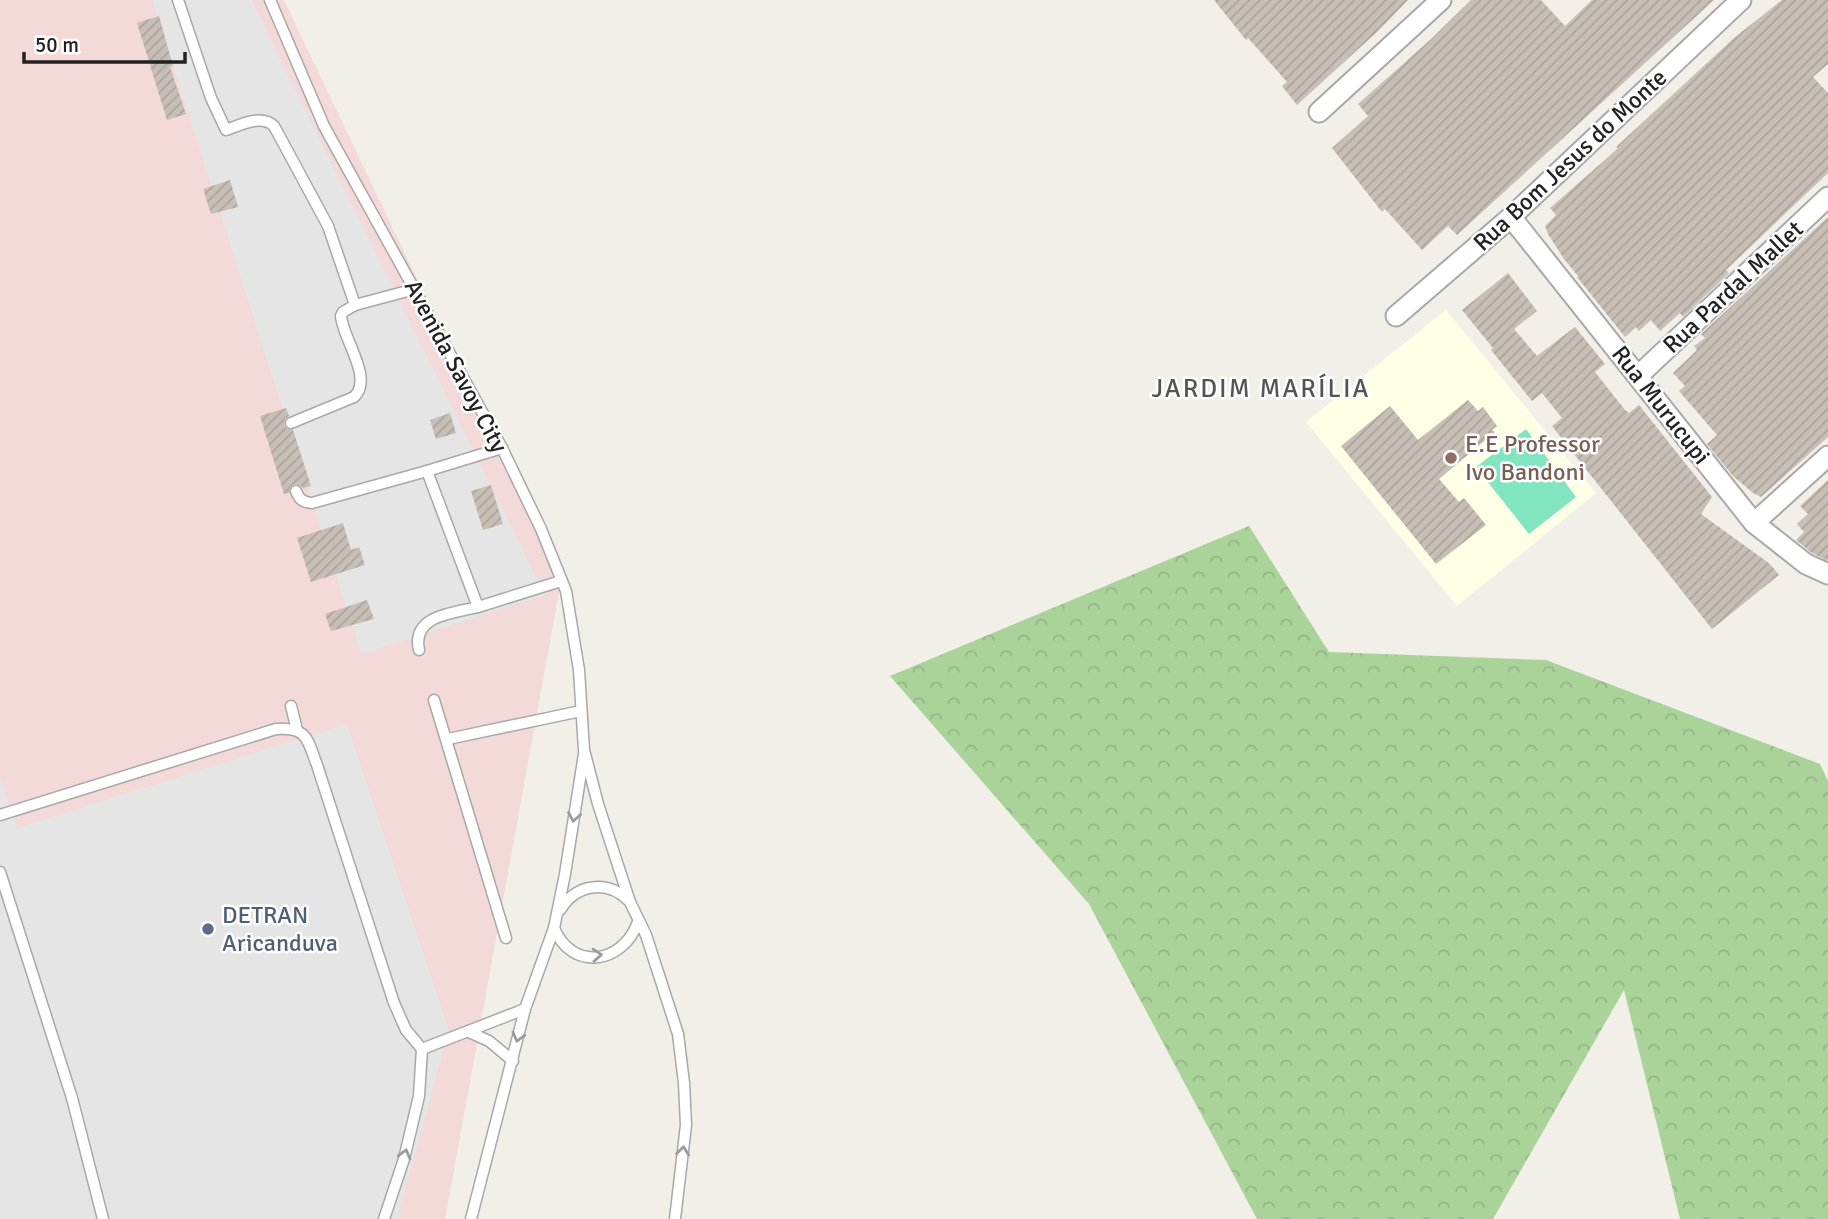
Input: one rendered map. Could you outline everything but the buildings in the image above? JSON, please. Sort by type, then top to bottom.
[{"type":"street","points":[[1319,112],[1441,0]]},
{"type":"street","name":"Rua Bom Jesus do Monte","points":[[1396,316],[1511,217],[1741,0]]},
{"type":"street","name":"Rua Pardal Mallet","points":[[1639,376],[1828,197]]},
{"type":"street","name":"Rua Murucupi","points":[[1511,217],[1754,523],[1806,564],[1828,575]]},
{"type":"street","points":[[1754,523],[1828,456]]},
{"type":"lane","points":[[178,0],[211,99],[226,130],[262,120],[274,126],[328,226],[355,305]]},
{"type":"lane","name":"Avenida Savoy City","points":[[270,0],[324,126],[502,448],[541,529],[566,591],[579,670],[584,750]]},
{"type":"lane","points":[[291,423],[354,397],[360,391],[362,377],[347,339],[341,316],[343,312],[355,305],[415,289]]},
{"type":"lane","points":[[296,491],[299,498],[312,503],[502,448]]},
{"type":"lane","points":[[428,471],[478,607]]},
{"type":"lane","points":[[419,650],[418,634],[422,627],[434,619],[561,581]]},
{"type":"lane","points":[[434,700],[506,938]]},
{"type":"lane","points":[[291,706],[297,730]]},
{"type":"lane","points":[[447,738],[581,711]]},
{"type":"lane","points":[[0,815],[275,729],[297,730],[304,734],[317,765],[401,1021],[422,1049],[419,1096],[404,1158],[384,1219]]},
{"type":"lane","points":[[584,750],[598,804],[630,902],[646,935],[678,1034],[686,1125],[674,1219]]},
{"type":"lane","points":[[471,1219],[526,1009],[555,923],[584,750]]},
{"type":"lane","points":[[0,872],[72,1098],[103,1219]]},
{"type":"lane","points":[[630,902],[616,890],[607,887],[589,887],[573,894],[555,923],[560,942],[578,954],[600,957],[620,949],[634,932],[638,922]]},
{"type":"lane","points":[[422,1049],[526,1009]]},
{"type":"lane","points":[[469,1032],[489,1041],[513,1061]]},
{"type":"shaded area","points":[[0,0],[284,0],[561,581],[445,1219],[0,1219]]},
{"type":"shaded area","points":[[152,0],[251,0],[545,595],[361,654]]},
{"type":"shaded area","name":"E.E Professor Ivo Bandoni","points":[[1446,310],[1596,493],[1457,606],[1306,422]]},
{"type":"shaded area","name":"DETRAN Aricanduva","points":[[347,724],[449,1030],[397,1219],[0,1219],[0,778],[17,828]]},
{"type":"green space","points":[[1526,429],[1576,497],[1529,534],[1476,467]]},
{"type":"green space","points":[[1249,526],[1329,652],[1546,660],[1820,764],[1828,781],[1828,1219],[1680,1219],[1624,990],[1493,1219],[1257,1219],[1089,904],[890,676]]},
{"type":"place","name":"E.E Professor Ivo Bandoni","points":[[1451,458]]},
{"type":"place","name":"DETRAN Aricanduva","points":[[208,929]]},
{"type":"district","name":"JARDIM MARÍLIA","points":[[1261,388]]}]
